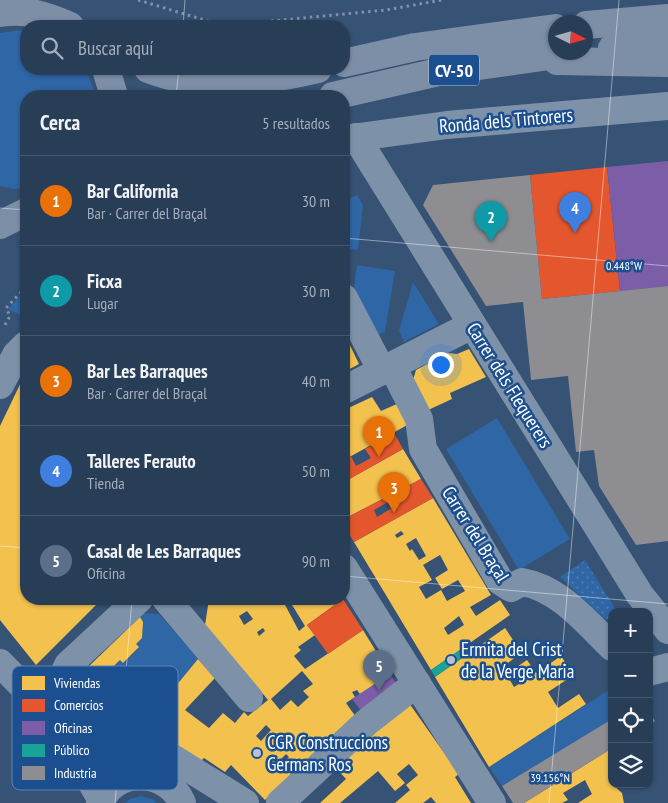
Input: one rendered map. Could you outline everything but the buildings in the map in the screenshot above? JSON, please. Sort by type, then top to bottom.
[{"type":"main road","points":[[0,13],[18,10],[48,15],[58,20]]},
{"type":"main road","points":[[593,24],[668,18]]},
{"type":"main road","name":"CV-50","points":[[350,61],[424,46],[548,29]]},
{"type":"main road","points":[[593,50],[668,41]]},
{"type":"main road","name":"CV-50","points":[[350,92],[442,71],[548,56]]},
{"type":"main road","points":[[513,60],[668,63]]},
{"type":"main road","points":[[108,75],[112,90]]},
{"type":"main road","points":[[170,75],[184,79],[224,84],[256,82],[289,75]]},
{"type":"main road","points":[[0,204],[20,206]]},
{"type":"main road","points":[[0,224],[20,215]]},
{"type":"street","name":"Ronda dels Tintorers","points":[[350,138],[447,124],[668,106]]},
{"type":"street","name":"Carrer dels Flequerers","points":[[350,138],[656,602],[668,630]]},
{"type":"street","points":[[350,308],[387,369]]},
{"type":"street","points":[[350,387],[472,325]]},
{"type":"street","points":[[0,385],[16,354],[20,350]]},
{"type":"street","name":"Carrer del Braçal","points":[[387,369],[419,419],[423,448],[500,581],[511,588],[522,582],[543,587],[558,597],[608,642]]},
{"type":"street","points":[[350,577],[492,803]]},
{"type":"street","points":[[68,666],[133,605]]},
{"type":"street","points":[[171,605],[249,698]]},
{"type":"street","points":[[0,663],[12,675]]},
{"type":"street","points":[[653,671],[668,667]]},
{"type":"street","points":[[280,803],[367,722],[417,683]]},
{"type":"street","points":[[178,762],[245,803]]},
{"type":"street","points":[[94,790],[100,801],[109,790]]},
{"type":"street","points":[[173,790],[182,803]]},
{"type":"path","points":[[138,0],[204,20]]},
{"type":"path","points":[[282,20],[386,10],[442,0]]},
{"type":"path","points":[[4,327],[10,316],[6,308],[20,293]]},
{"type":"shaded area","points":[[20,30],[20,75],[88,75],[94,90],[20,90],[20,188],[0,186],[0,33]]},
{"type":"shaded area","points":[[357,195],[363,205],[358,250],[350,249],[350,198]]},
{"type":"shaded area","points":[[357,265],[395,271],[385,332],[378,335],[354,288]]},
{"type":"shaded area","points":[[413,282],[439,324],[404,342],[399,331]]},
{"type":"shaded area","points":[[20,296],[20,315],[8,309]]},
{"type":"shaded area","points":[[497,418],[570,539],[519,570],[446,449]]},
{"type":"shaded area","points":[[585,560],[615,608],[608,608],[608,619],[606,620],[560,577]]},
{"type":"shaded area","points":[[144,613],[159,614],[198,659],[178,683],[178,666],[114,666],[120,660],[124,663],[139,648],[136,644],[142,638],[143,622],[140,617]]},
{"type":"shaded area","points":[[608,691],[608,721],[502,786],[489,767]]},
{"type":"shaded area","points":[[141,796],[152,799],[157,803],[125,803],[130,799]]},
{"type":"place","name":"Talleres Ferauto","points":[[575,233]]},
{"type":"place","name":"Ficxa","points":[[491,242]]},
{"type":"place","name":"Bar California","points":[[379,457]]},
{"type":"place","name":"Bar Les Barraques","points":[[394,513]]},
{"type":"place","name":"Ermita del Crist de la Verge Maria","points":[[451,660]]},
{"type":"place","name":"Casal de Les Barraques","points":[[379,691]]},
{"type":"place","name":"CGR Construccions Germans Ros","points":[[257,753]]}]
